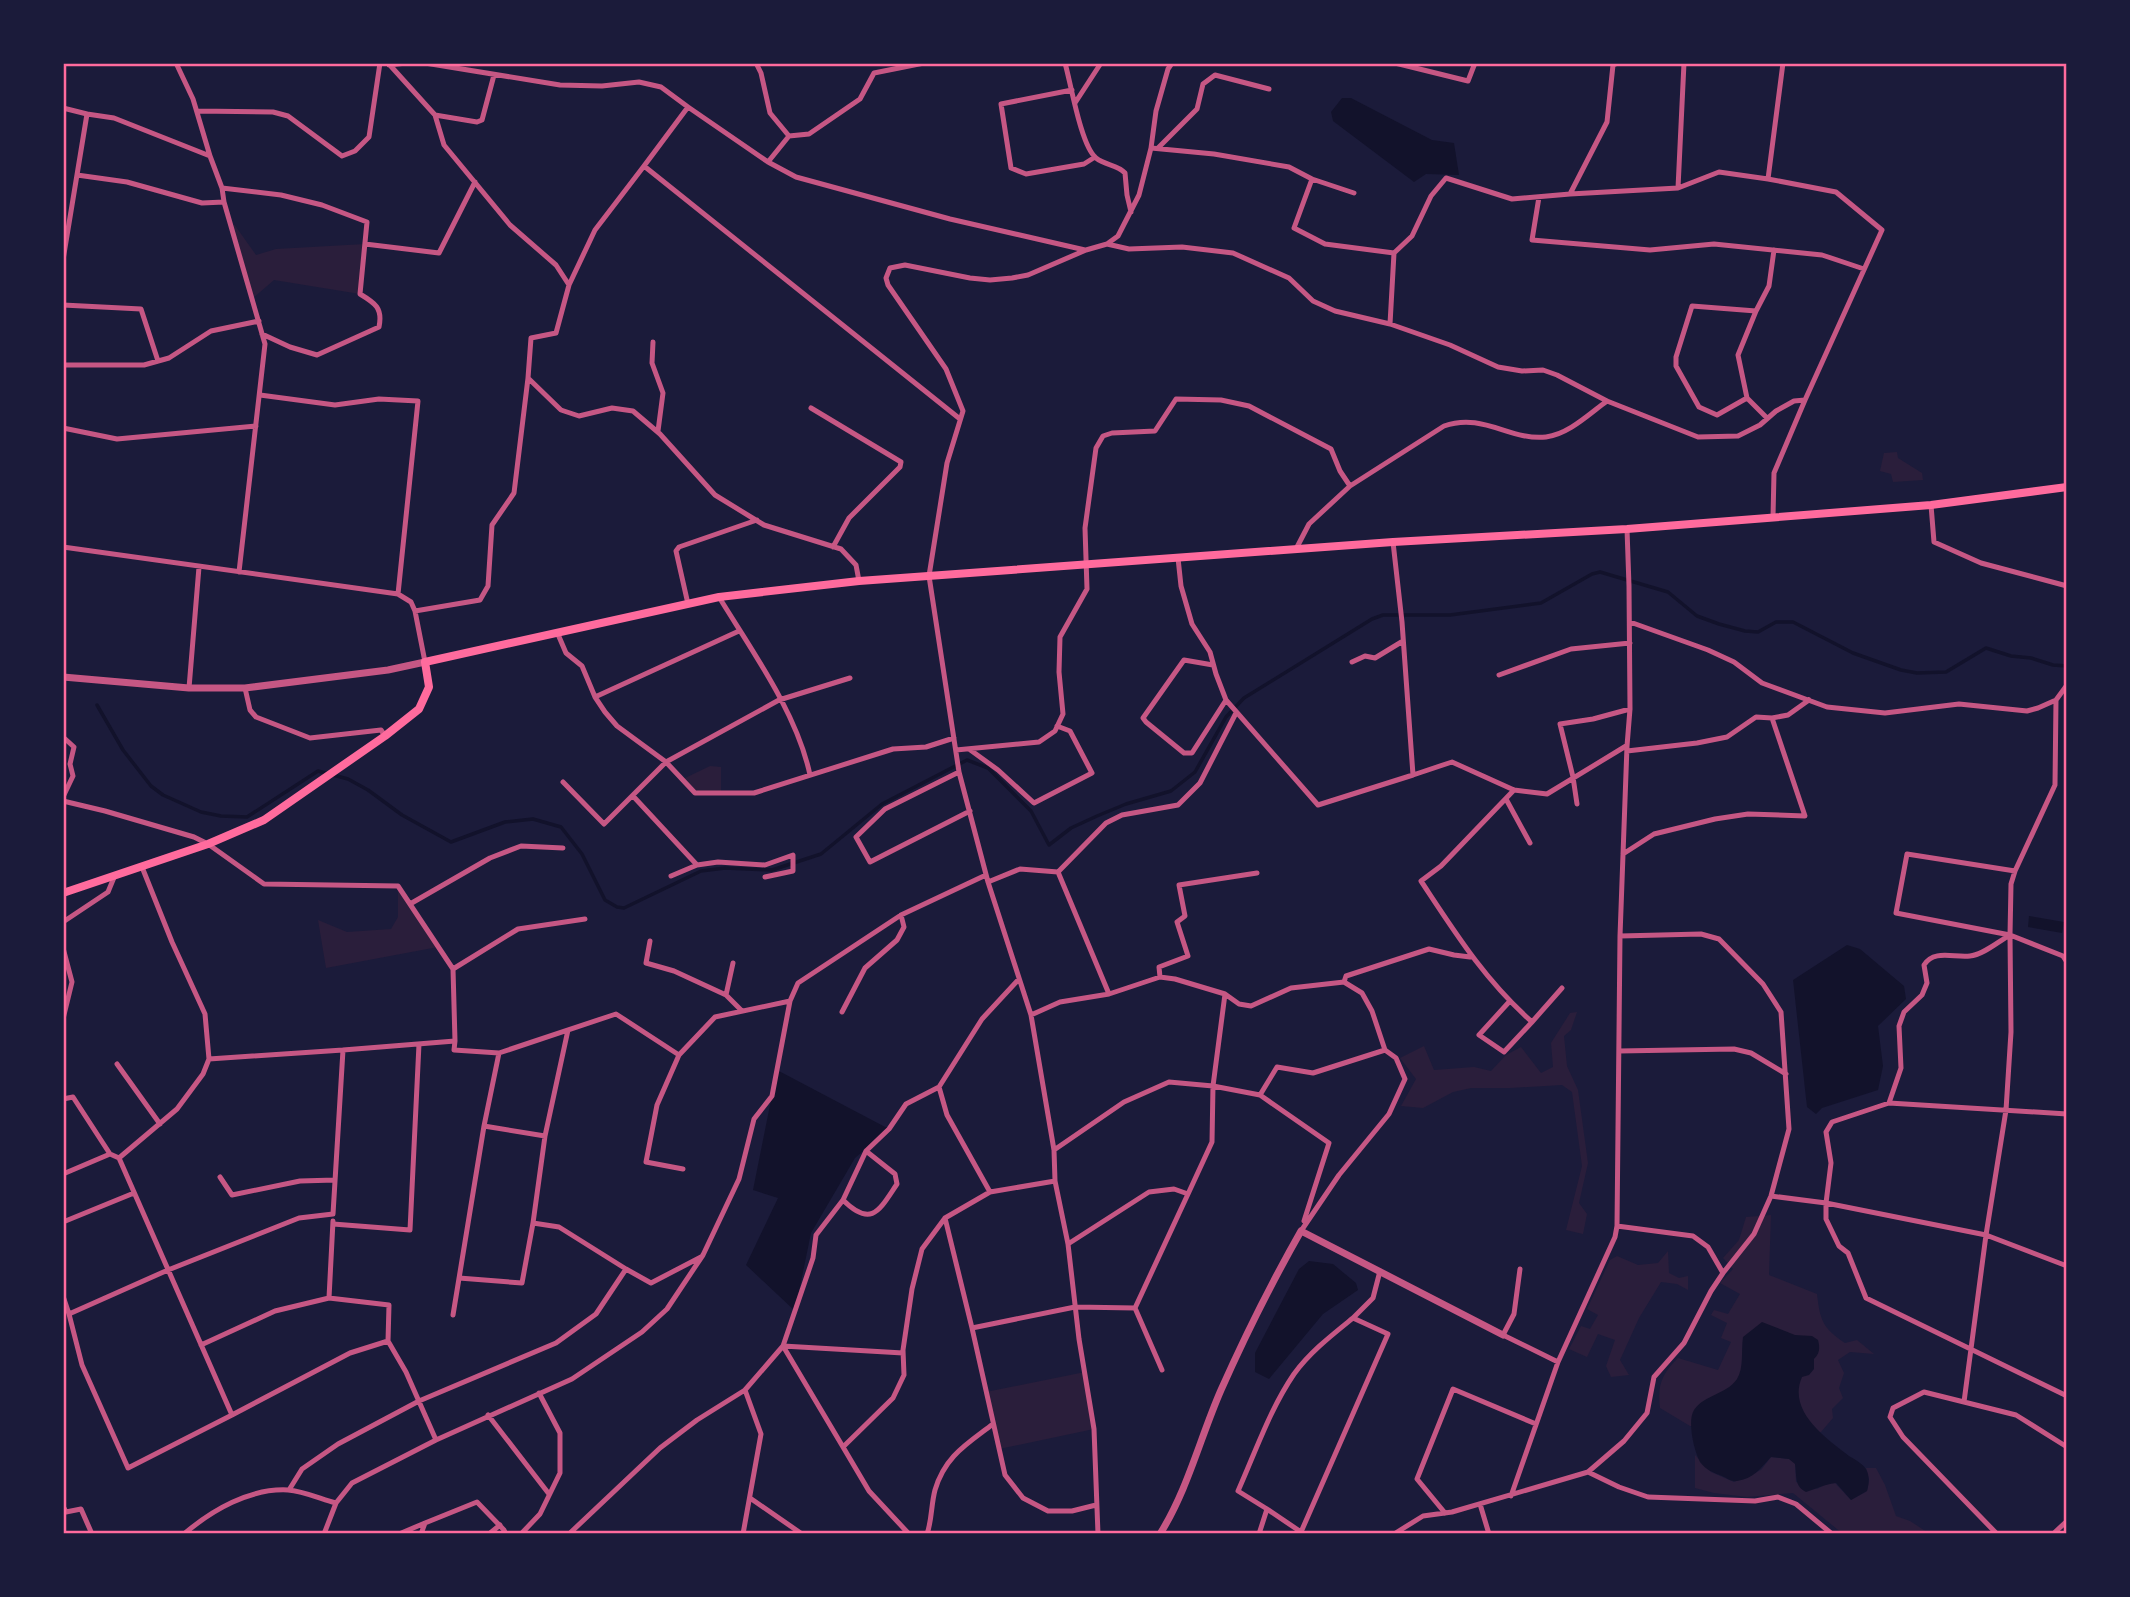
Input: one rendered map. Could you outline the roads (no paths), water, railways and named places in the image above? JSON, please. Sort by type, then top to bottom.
[{"type":"main road","points":[[63,893],[208,844],[264,820],[385,736],[419,709],[429,687],[425,662],[719,597],[929,576],[1931,505],[2067,487]]},
{"type":"street","points":[[176,63],[197,111],[222,188],[265,344],[239,572]]},
{"type":"street","points":[[197,111],[273,113],[288,116],[342,156],[355,151],[369,137],[384,63]]},
{"type":"street","points":[[384,63],[407,63]]},
{"type":"street","points":[[384,63],[435,115],[444,145],[475,183],[510,225],[556,265],[569,285]]},
{"type":"street","points":[[425,63],[560,85],[602,86],[639,82],[660,87],[768,162],[796,177],[950,219],[1086,250]]},
{"type":"street","points":[[756,63],[771,113],[789,136]]},
{"type":"street","points":[[768,162],[789,136],[809,134],[860,99],[874,73],[924,63]]},
{"type":"street","points":[[1065,63],[1087,145],[1095,157],[1107,164],[1118,166],[1125,173],[1131,212]]},
{"type":"street","points":[[1076,103],[1101,63]]},
{"type":"street","points":[[1098,1534],[1094,1429],[1068,1244],[1055,1181],[1054,1150],[1031,1015],[987,879],[959,770],[929,576],[947,463],[963,411],[946,369],[888,285],[886,278],[890,268],[905,265],[980,279],[1012,278],[1028,275],[1107,244],[1118,236],[1139,195],[1155,148],[1156,111],[1172,63]]},
{"type":"street","points":[[1395,63],[1468,81],[1475,63]]},
{"type":"street","points":[[1570,194],[1607,122],[1613,65],[1618,63]]},
{"type":"street","points":[[1678,188],[1684,63]]},
{"type":"street","points":[[1768,179],[1783,63]]},
{"type":"street","points":[[435,115],[477,122],[482,120],[494,75]]},
{"type":"street","points":[[1155,148],[1196,109],[1203,84],[1215,75],[1269,89]]},
{"type":"street","points":[[1072,90],[1001,104],[1011,168],[1026,174],[1084,164],[1095,157]]},
{"type":"street","points":[[415,611],[480,600],[488,586],[492,525],[514,493],[531,338],[556,333],[569,285],[595,230],[688,107]]},
{"type":"street","points":[[63,108],[114,118],[210,156]]},
{"type":"street","points":[[63,260],[87,114]]},
{"type":"street","points":[[1155,148],[1214,154],[1289,167],[1312,179],[1354,193]]},
{"type":"street","points":[[644,166],[960,419]]},
{"type":"street","points":[[1390,324],[1394,253],[1412,236],[1431,196],[1446,178],[1512,200],[1678,188],[1719,172],[1836,192],[1882,230],[1774,473],[1773,517]]},
{"type":"street","points":[[77,175],[127,182],[202,203],[224,202]]},
{"type":"street","points":[[1312,179],[1294,228],[1325,244],[1394,253]]},
{"type":"street","points":[[365,244],[439,253],[475,183]]},
{"type":"street","points":[[222,188],[281,195],[322,205],[367,222],[360,294],[374,303],[381,316],[379,327],[317,355],[262,334]]},
{"type":"street","points":[[1539,197],[1532,240],[1650,250],[1714,244],[1822,255],[1864,269]]},
{"type":"street","points":[[1107,244],[1129,249],[1181,247],[1233,253],[1289,278],[1313,301],[1335,311],[1390,324],[1450,345],[1498,367],[1522,371],[1542,370],[1557,374],[1607,401],[1698,437],[1738,436],[1760,425],[1776,411],[1794,401],[1805,400]]},
{"type":"street","points":[[1767,418],[1747,398],[1738,355],[1769,286],[1774,250]]},
{"type":"street","points":[[63,305],[141,309],[158,361]]},
{"type":"street","points":[[1747,398],[1717,415],[1699,407],[1676,366],[1676,357],[1692,306],[1756,311]]},
{"type":"street","points":[[63,365],[144,365],[169,358],[211,331],[259,321]]},
{"type":"street","points":[[653,342],[652,363],[663,393],[658,432]]},
{"type":"street","points":[[528,377],[561,410],[579,416],[612,408],[633,411],[658,432],[715,495],[764,525],[841,549],[856,565],[859,582]]},
{"type":"street","points":[[260,395],[335,405],[379,399],[418,401],[398,594]]},
{"type":"street","points":[[956,753],[969,748],[1039,742],[1055,731],[1063,714],[1059,672],[1060,637],[1087,589],[1085,528],[1096,447],[1103,436],[1112,433],[1155,431],[1176,398],[1221,400],[1250,406],[1331,449],[1339,471],[1350,486]]},
{"type":"street","points":[[1296,549],[1309,524],[1350,486],[1444,426],[1469,421],[1526,435],[1546,437],[1569,429],[1607,401]]},
{"type":"street","points":[[811,408],[901,462],[900,467],[849,518],[833,547]]},
{"type":"street","points":[[63,428],[117,439],[256,426]]},
{"type":"street","points":[[1931,505],[1934,542],[1981,563],[2067,586]]},
{"type":"street","points":[[688,604],[676,551],[679,547],[757,520]]},
{"type":"street","points":[[1511,1496],[1558,1362],[1615,1237],[1617,1226],[1620,936],[1630,709],[1627,528]]},
{"type":"street","points":[[1393,542],[1402,622],[1413,775]]},
{"type":"street","points":[[63,547],[398,594],[411,602],[415,611],[425,662],[388,670],[245,688],[189,688],[63,677]]},
{"type":"street","points":[[1178,558],[1181,586],[1192,624],[1210,652],[1226,700],[1318,805],[1452,762],[1514,790],[1547,794],[1627,748],[1697,743],[1727,737],[1756,717],[1788,715],[1809,700]]},
{"type":"street","points":[[189,688],[199,567]]},
{"type":"street","points":[[719,597],[779,700],[805,752],[810,775]]},
{"type":"street","points":[[1630,622],[1717,654],[1734,662],[1762,683],[1827,707],[1885,713],[1959,704],[2026,710],[2056,700],[2067,685]]},
{"type":"street","points":[[595,698],[739,631]]},
{"type":"street","points":[[557,632],[566,653],[582,666],[595,698],[617,726],[666,762],[695,793],[754,793],[893,749],[926,747],[954,738]]},
{"type":"street","points":[[1352,662],[1365,656],[1375,658],[1403,641]]},
{"type":"street","points":[[1499,675],[1571,649],[1630,643]]},
{"type":"street","points":[[1213,665],[1184,660],[1143,718],[1184,753],[1192,752],[1226,700]]},
{"type":"street","points":[[562,782],[604,824],[666,762],[779,700],[849,678]]},
{"type":"street","points":[[245,688],[250,710],[256,717],[310,738],[381,730],[385,736]]},
{"type":"street","points":[[1964,1402],[2006,1110],[2011,1032],[2011,884],[2055,785],[2056,700]]},
{"type":"street","points":[[1577,804],[1560,724],[1630,709]]},
{"type":"street","points":[[324,1534],[336,1503],[352,1483],[488,1415],[572,1379],[642,1332],[667,1309],[704,1255],[739,1179],[754,1119],[772,1096],[790,1001],[798,983],[901,915],[987,879],[1020,869],[1058,872],[1107,823],[1122,815],[1178,805],[1200,783],[1236,713]]},
{"type":"street","points":[[1623,854],[1654,834],[1715,819],[1748,814],[1805,816],[1772,718]]},
{"type":"street","points":[[969,748],[1034,803],[1092,773],[1070,731],[1057,726]]},
{"type":"street","points":[[63,737],[74,747],[70,764],[73,776],[63,799],[194,837],[264,884],[398,886],[453,969],[454,1050],[499,1053],[616,1014],[679,1055]]},
{"type":"street","points":[[959,770],[885,809],[856,837],[870,862],[970,811]]},
{"type":"street","points":[[1514,790],[1441,866],[1421,881],[1470,957],[1509,1002],[1532,1022]]},
{"type":"street","points":[[633,796],[696,865]]},
{"type":"street","points":[[1506,800],[1530,843]]},
{"type":"street","points":[[410,904],[490,858],[521,846],[564,848]]},
{"type":"street","points":[[2015,871],[1907,854],[1896,913],[2010,935],[2063,956],[2067,962]]},
{"type":"street","points":[[671,876],[696,865],[718,862],[765,865],[793,855],[793,871],[765,877]]},
{"type":"street","points":[[119,1158],[177,1109],[203,1074],[209,1059],[205,1014],[142,867]]},
{"type":"street","points":[[1058,872],[1109,994]]},
{"type":"street","points":[[1160,977],[1159,967],[1188,956],[1177,922],[1185,916],[1179,885],[1257,873]]},
{"type":"street","points":[[63,922],[108,892],[115,875]]},
{"type":"street","points":[[842,1012],[864,968],[897,940],[904,927],[901,915]]},
{"type":"street","points":[[453,969],[518,929],[585,919]]},
{"type":"street","points":[[1394,1534],[1423,1516],[1511,1496],[1588,1472],[1624,1441],[1647,1413],[1654,1377],[1684,1343],[1711,1291],[1754,1234],[1771,1196],[1789,1129],[1781,1012],[1763,984],[1719,939],[1701,934],[1620,936]]},
{"type":"street","points":[[1889,1104],[1901,1068],[1899,1026],[1904,1012],[1922,995],[1927,984],[1924,965],[1928,958],[1973,957],[2010,935]]},
{"type":"street","points":[[650,941],[646,963],[674,971],[726,995],[742,1011]]},
{"type":"street","points":[[63,948],[72,982],[63,1019]]},
{"type":"street","points":[[1344,982],[1346,976],[1429,949],[1470,957]]},
{"type":"street","points":[[726,995],[733,963]]},
{"type":"street","points":[[1031,1015],[1059,1002],[1109,994],[1160,977],[1175,979],[1225,995],[1239,1004],[1251,1006],[1291,988],[1344,982],[1362,993],[1372,1011],[1385,1050],[1396,1058],[1405,1079],[1389,1114],[1339,1175],[1301,1231],[1276,1276],[1221,1389],[1173,1514],[1160,1534]]},
{"type":"street","points":[[569,1534],[660,1448],[697,1420],[746,1390],[783,1346],[813,1258],[816,1235],[843,1200],[866,1151],[889,1129],[906,1104],[939,1087],[982,1019],[1019,979]]},
{"type":"street","points":[[1509,1002],[1479,1035],[1504,1052],[1562,988]]},
{"type":"street","points":[[1163,1370],[1135,1308],[1212,1142],[1213,1086],[1225,995]]},
{"type":"street","points":[[683,1169],[646,1162],[657,1105],[679,1055],[715,1017],[790,1001]]},
{"type":"street","points":[[458,1278],[522,1283],[545,1136],[568,1030]]},
{"type":"street","points":[[209,1059],[455,1041]]},
{"type":"street","points":[[333,1224],[410,1230],[419,1044]]},
{"type":"street","points":[[1619,1051],[1734,1049],[1751,1053],[1786,1074]]},
{"type":"street","points":[[329,1298],[343,1050]]},
{"type":"street","points":[[1260,1095],[1277,1067],[1313,1073],[1385,1050]]},
{"type":"street","points":[[453,1315],[484,1126],[499,1053]]},
{"type":"street","points":[[117,1064],[160,1124]]},
{"type":"street","points":[[1054,1150],[1124,1102],[1169,1082],[1213,1086],[1260,1095],[1329,1143],[1301,1231]]},
{"type":"street","points":[[939,1087],[947,1115],[990,1192]]},
{"type":"street","points":[[63,1099],[73,1097],[110,1154],[119,1158],[232,1415]]},
{"type":"street","points":[[2067,1114],[1889,1104],[1832,1122],[1826,1132],[1830,1163],[1826,1219],[1839,1246],[1848,1253],[1866,1298],[2067,1396]]},
{"type":"street","points":[[484,1126],[545,1136]]},
{"type":"street","points":[[843,1200],[851,1208],[868,1215],[879,1212],[897,1184],[895,1174],[866,1151]]},
{"type":"street","points":[[63,1174],[110,1154]]},
{"type":"street","points":[[220,1177],[232,1195],[300,1181],[335,1180]]},
{"type":"street","points":[[843,1447],[893,1398],[904,1375],[912,1289],[922,1249],[945,1218],[990,1192],[1055,1181]]},
{"type":"street","points":[[1068,1244],[1149,1192],[1174,1189],[1188,1194]]},
{"type":"street","points":[[63,1222],[134,1193]]},
{"type":"street","points":[[1771,1196],[1826,1203],[1986,1235],[2067,1266]]},
{"type":"street","points":[[69,1314],[168,1270],[299,1218],[333,1214]]},
{"type":"street","points":[[945,1218],[1005,1475],[1023,1499],[1048,1511],[1072,1511],[1096,1505]]},
{"type":"street","points":[[533,1223],[559,1227],[651,1283],[704,1255]]},
{"type":"street","points":[[1617,1226],[1693,1236],[1708,1247],[1723,1273]]},
{"type":"street","points":[[1301,1231],[1558,1362]]},
{"type":"street","points":[[289,1490],[302,1469],[338,1444],[419,1401],[556,1343],[596,1314],[626,1269]]},
{"type":"street","points":[[1503,1335],[1514,1314],[1520,1269]]},
{"type":"street","points":[[1353,1318],[1388,1334],[1303,1533],[1238,1491],[1270,1418],[1294,1374],[1327,1338],[1373,1298],[1380,1271]]},
{"type":"street","points":[[63,1296],[82,1365],[128,1468],[350,1353],[388,1341]]},
{"type":"street","points":[[201,1345],[275,1311],[329,1298],[390,1305],[388,1341],[406,1372],[436,1440]]},
{"type":"street","points":[[972,1328],[1075,1307],[1135,1308]]},
{"type":"street","points":[[783,1346],[904,1353]]},
{"type":"street","points":[[783,1346],[869,1491],[909,1534]]},
{"type":"street","points":[[1445,1513],[1417,1479],[1453,1389],[1536,1424]]},
{"type":"street","points":[[743,1534],[761,1434],[746,1390]]},
{"type":"street","points":[[1997,1534],[1903,1437],[1890,1417],[1893,1408],[1924,1392],[2016,1415],[2067,1447]]},
{"type":"street","points":[[521,1534],[540,1514],[560,1473],[559,1433],[539,1394]]},
{"type":"street","points":[[488,1415],[549,1494]]},
{"type":"street","points":[[927,1534],[936,1489],[950,1458],[993,1424]]},
{"type":"street","points":[[1588,1472],[1648,1497],[1755,1501],[1778,1497],[1796,1504],[1832,1534]]},
{"type":"street","points":[[184,1534],[209,1514],[258,1492],[289,1490],[336,1503]]},
{"type":"street","points":[[750,1498],[802,1534]]},
{"type":"street","points":[[399,1534],[477,1502],[506,1534]]},
{"type":"street","points":[[1480,1504],[1489,1534]]},
{"type":"street","points":[[63,1506],[66,1511],[80,1508],[92,1534]]},
{"type":"street","points":[[1259,1534],[1267,1509]]},
{"type":"street","points":[[2053,1534],[2067,1521]]},
{"type":"street","points":[[421,1534],[425,1523]]},
{"type":"street","points":[[489,1534],[499,1525]]},
{"type":"waterway","points":[[97,705],[123,750],[151,786],[163,795],[201,812],[247,817],[318,771],[348,779],[402,815],[451,842],[505,822],[533,819],[561,827],[582,854],[605,900],[624,908],[701,871],[725,868],[772,870],[821,854],[882,804],[967,760],[988,768],[1031,811],[1049,845],[1071,828],[1097,816],[1171,791],[1195,772],[1226,717],[1244,698],[1372,619],[1383,615],[1450,615],[1541,603],[1600,572],[1668,592],[1697,616],[1719,624],[1758,632],[1776,622],[1793,622],[1853,653],[1901,670],[1917,673],[1946,672],[1986,648],[2011,656],[2067,666]]}]
